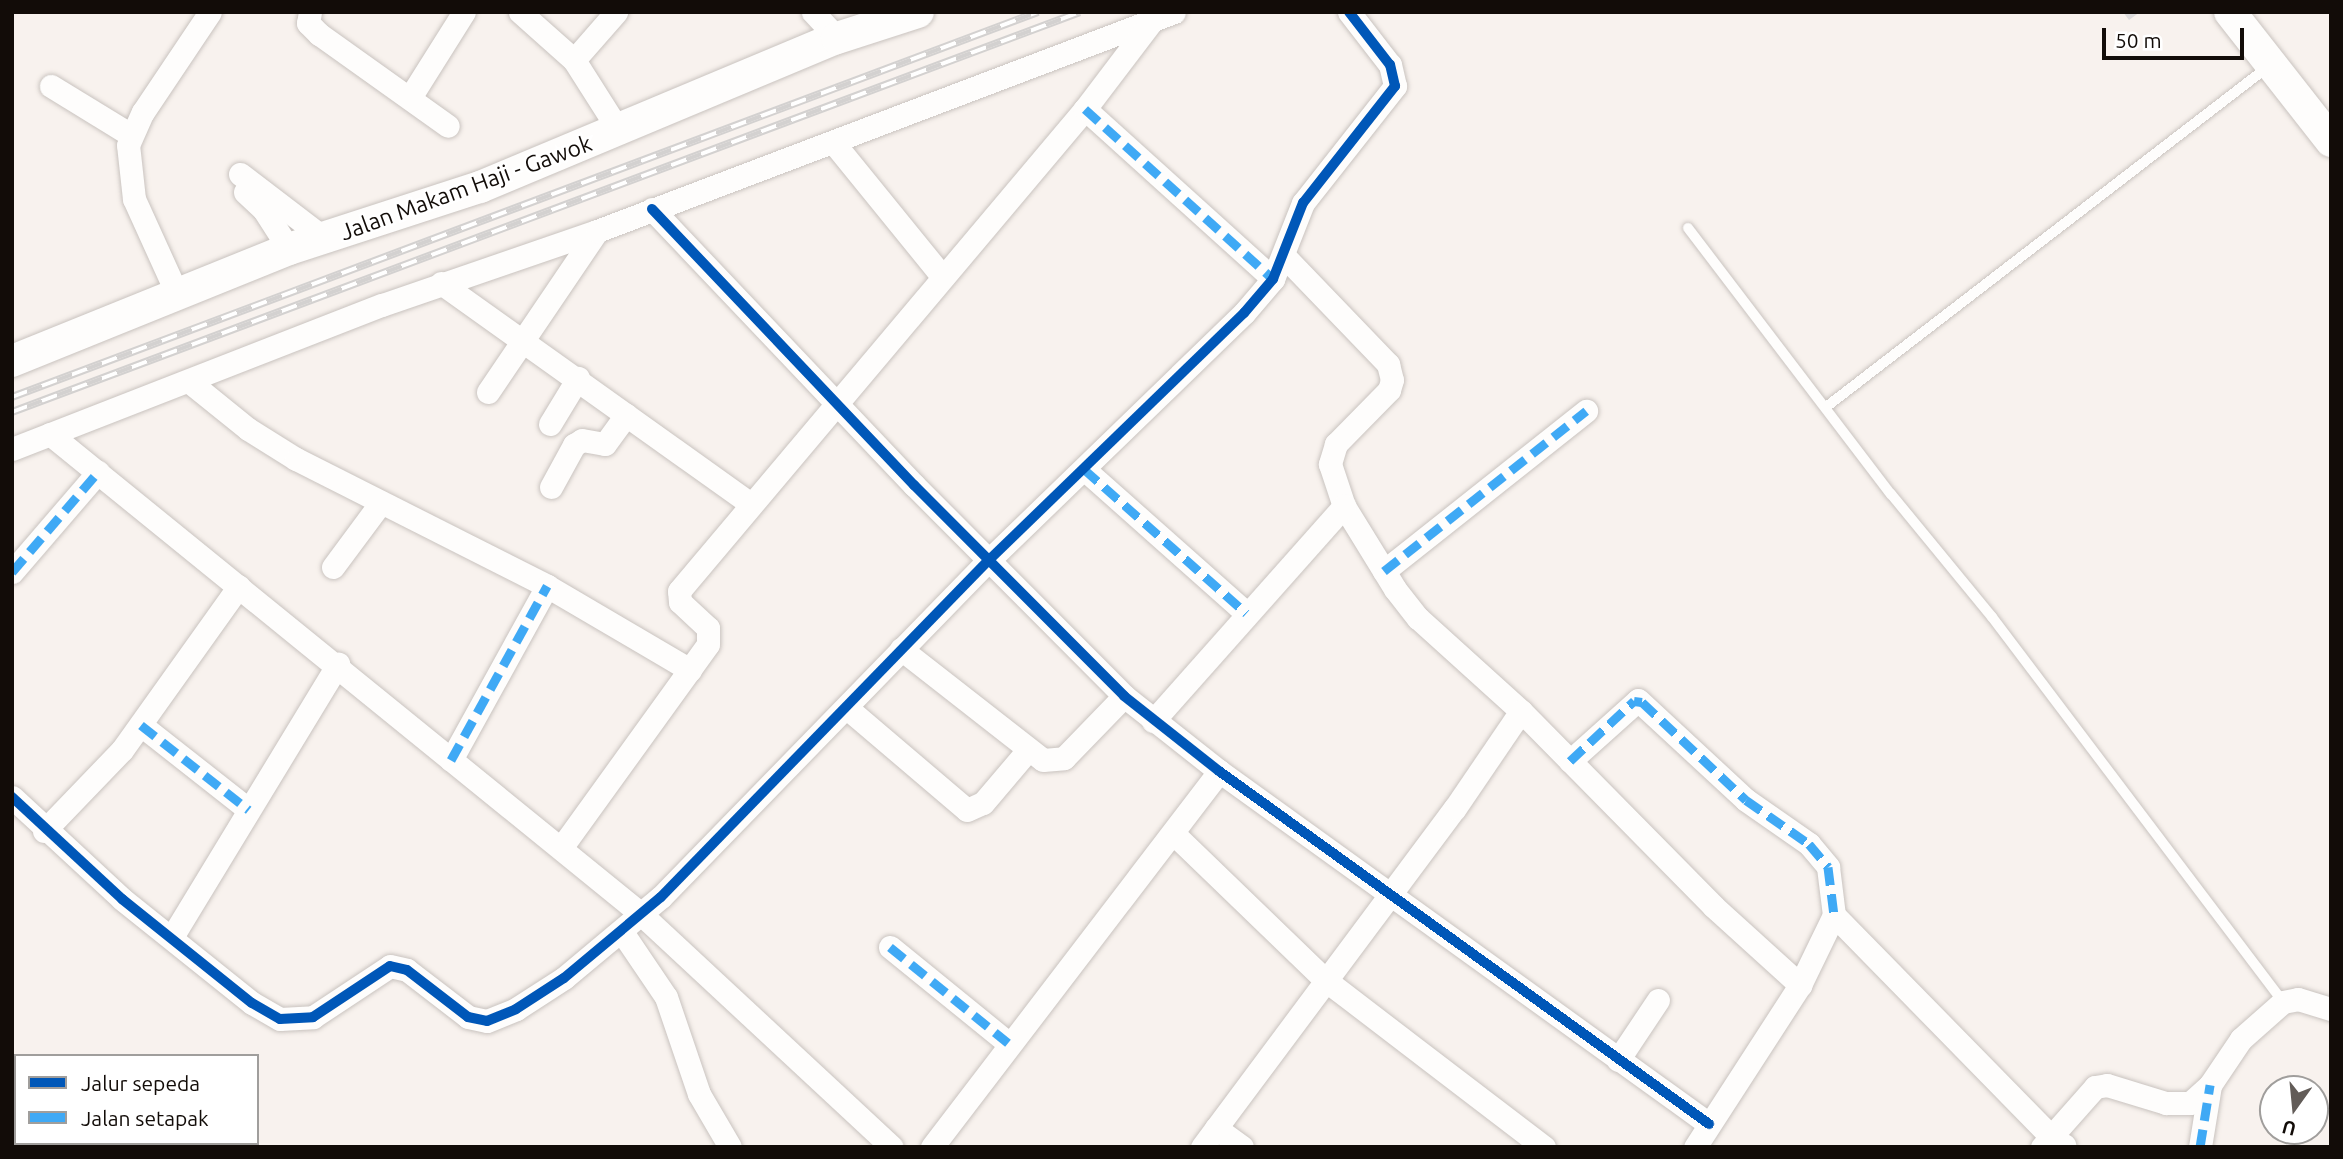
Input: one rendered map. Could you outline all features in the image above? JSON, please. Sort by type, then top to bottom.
[{"type":"street","points":[[178,296],[130,185],[131,135],[211,12]]},
{"type":"street","points":[[310,12],[308,23],[319,34],[411,96],[448,126]]},
{"type":"street","points":[[411,96],[464,12]]},
{"type":"street","points":[[520,12],[574,60],[619,131]]},
{"type":"street","points":[[574,60],[616,12]]},
{"type":"street","points":[[813,12],[837,38]]},
{"type":"street","name":"Jalan Makam Haji - Gawok","points":[[12,361],[289,249],[423,208],[619,131],[837,38],[918,12]]},
{"type":"street","points":[[12,449],[191,383],[441,283],[597,231],[1174,12]]},
{"type":"street","points":[[12,797],[44,831],[252,1003],[280,1018],[313,1017],[390,967],[407,970],[468,1017],[488,1021],[504,1016],[564,978],[641,914],[847,708],[989,560],[1084,469],[1273,279],[1285,257],[1292,224],[1303,203],[1395,86],[1390,65],[1349,12]]},
{"type":"street","points":[[2230,12],[2331,141]]},
{"type":"street","points":[[561,848],[708,645],[708,628],[678,595],[942,275],[1085,109],[1151,22]]},
{"type":"street","points":[[51,86],[131,135]]},
{"type":"street","points":[[1085,109],[1273,279]]},
{"type":"street","points":[[833,142],[942,275]]},
{"type":"street","points":[[289,249],[264,210],[242,183],[325,239]]},
{"type":"street","points":[[652,209],[837,404],[1124,696],[1219,771],[1709,1124]]},
{"type":"street","points":[[488,392],[597,231]]},
{"type":"street","points":[[1285,257],[1355,326],[1388,364],[1391,375],[1389,390],[1344,434],[1331,453],[1331,477],[1344,506],[1384,571],[1418,618],[1521,711],[1713,906],[1800,985]]},
{"type":"street","points":[[441,283],[578,377],[626,415],[751,504]]},
{"type":"street","points":[[550,424],[578,377]]},
{"type":"street","points":[[191,383],[257,435],[379,505],[547,586],[690,670]]},
{"type":"street","points":[[1384,571],[1586,411]]},
{"type":"street","points":[[551,487],[574,444],[582,440],[605,444],[626,415]]},
{"type":"street","points":[[50,434],[338,664],[451,760],[641,914],[892,1147]]},
{"type":"street","points":[[1084,469],[1247,613]]},
{"type":"street","points":[[12,572],[98,472]]},
{"type":"street","points":[[333,567],[379,505]]},
{"type":"street","points":[[1153,721],[1344,506]]},
{"type":"street","points":[[44,831],[141,725],[239,586]]},
{"type":"street","points":[[451,760],[547,586]]},
{"type":"street","points":[[901,649],[1043,760],[1059,761],[1124,696]]},
{"type":"street","points":[[172,937],[338,664]]},
{"type":"street","points":[[1570,761],[1634,702],[1642,702],[1746,800],[1809,844],[1828,867],[1834,915],[1800,985],[1695,1147]]},
{"type":"street","points":[[847,708],[967,810],[984,803],[1028,750]]},
{"type":"street","points":[[1202,1147],[1324,979],[1391,894],[1521,711]]},
{"type":"street","points":[[141,725],[249,810]]},
{"type":"street","points":[[932,1147],[1009,1043],[1174,835],[1219,771]]},
{"type":"street","points":[[1174,835],[1324,979],[1544,1147]]},
{"type":"street","points":[[1834,915],[2054,1144],[2095,1087],[2107,1085],[2177,1104],[2200,1097],[2241,1039],[2283,1002],[2298,999],[2331,1009]]},
{"type":"street","points":[[622,932],[666,997],[699,1094],[730,1147]]},
{"type":"street","points":[[890,947],[1009,1043]]},
{"type":"street","points":[[1618,1060],[1658,1000]]},
{"type":"street","points":[[2200,1147],[2210,1085]]},
{"type":"street","points":[[1216,1128],[1242,1147]]},
{"type":"lane","points":[[1826,407],[2272,64]]},
{"type":"lane","points":[[1688,228],[1993,617],[2283,1002]]},
{"type":"building","points":[[2123,12],[2140,12],[2129,20]]},
{"type":"railway","points":[[12,397],[1038,12]]},
{"type":"railway","points":[[12,412],[1080,12]]},
{"type":"marked path","points":[[1085,109],[1273,279]]},
{"type":"marked path","points":[[1384,571],[1586,411]]},
{"type":"marked path","points":[[1084,469],[1246,613]]},
{"type":"marked path","points":[[12,572],[98,472]]},
{"type":"marked path","points":[[451,760],[547,586]]},
{"type":"marked path","points":[[1570,761],[1634,701],[1642,702],[1746,800],[1809,844],[1828,867],[1834,915]]},
{"type":"marked path","points":[[141,725],[249,810]]},
{"type":"marked path","points":[[890,947],[1008,1043]]},
{"type":"marked path","points":[[2200,1147],[2210,1085]]},
{"type":"cycle path","points":[[12,797],[122,899],[252,1003],[280,1019],[313,1017],[390,966],[407,970],[468,1017],[487,1021],[516,1009],[564,978],[661,897],[989,560],[1244,313],[1273,279],[1303,203],[1395,86],[1390,65],[1349,12]]},
{"type":"cycle path","points":[[652,209],[914,485],[1124,696],[1219,771],[1709,1124]]}]
